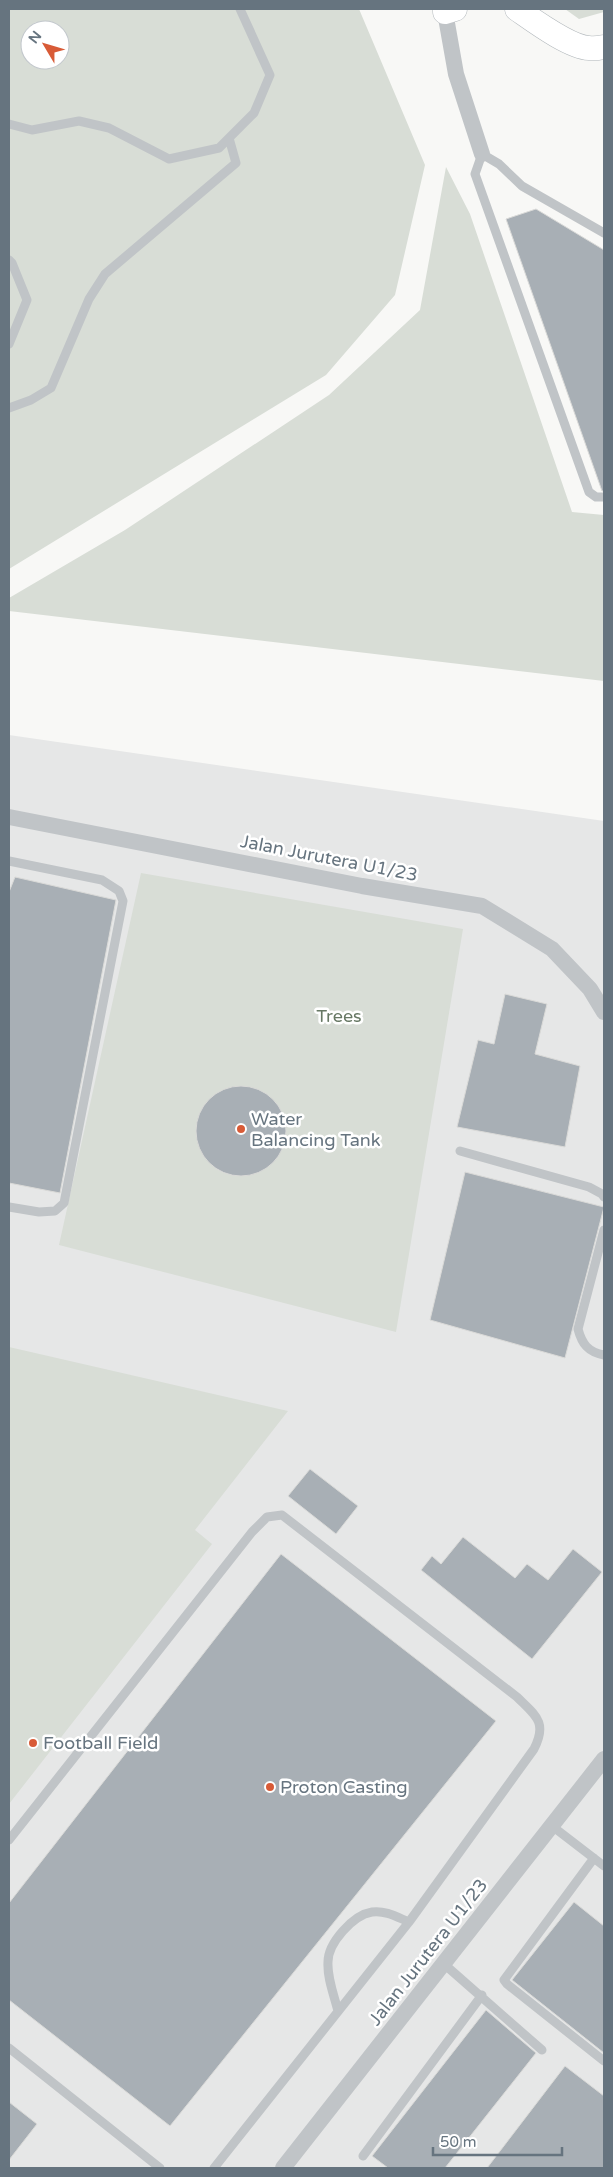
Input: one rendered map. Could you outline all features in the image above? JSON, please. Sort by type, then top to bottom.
[{"type":"street","points":[[517,9],[546,29],[574,44],[587,48],[604,47]]},
{"type":"street","points":[[448,10],[456,74],[482,154]]},
{"type":"street","name":"Jalan Jurutera U1/23","points":[[9,817],[353,884],[482,906],[552,949],[590,990],[604,1012]]},
{"type":"street","name":"Jalan Jurutera U1/23","points":[[283,2168],[604,1759]]},
{"type":"lane","points":[[9,124],[32,130],[79,121],[87,122],[110,128],[169,159],[219,148],[254,113],[270,75],[240,9]]},
{"type":"lane","points":[[9,408],[31,400],[51,388],[89,299],[105,274],[236,164],[229,138]]},
{"type":"lane","points":[[604,233],[522,186],[499,164],[482,154],[475,174],[478,184],[589,492],[596,497],[604,497]]},
{"type":"lane","points":[[9,260],[12,263],[27,300],[9,344]]},
{"type":"lane","points":[[9,861],[102,880],[119,891],[123,901],[64,1203],[55,1211],[39,1212],[9,1207]]},
{"type":"lane","points":[[460,1151],[589,1187],[604,1197]]},
{"type":"lane","points":[[604,1230],[578,1329],[582,1343],[594,1353],[604,1355]]},
{"type":"lane","points":[[9,1840],[252,1532],[268,1517],[282,1515],[517,1696],[539,1719],[542,1735],[534,1749],[409,1922],[214,2168]]},
{"type":"lane","points":[[552,1826],[604,1866]]},
{"type":"lane","points":[[594,1858],[504,1980],[604,2060]]},
{"type":"lane","points":[[338,2011],[328,1974],[328,1959],[333,1946],[349,1924],[371,1912],[384,1912],[409,1922]]},
{"type":"lane","points":[[444,1964],[482,1995],[542,2050]]},
{"type":"lane","points":[[363,2156],[482,1995]]},
{"type":"lane","points":[[9,2048],[160,2168]]},
{"type":"shaded area","points":[[9,735],[604,821],[604,2168],[9,2168]]},
{"type":"green space","points":[[9,9],[359,9],[425,165],[395,295],[326,375],[9,569]]},
{"type":"green space","points":[[565,9],[604,9],[604,12],[579,19]]},
{"type":"green space","points":[[446,167],[470,214],[572,512],[604,515],[604,681],[9,611],[9,598],[125,530],[329,395],[420,310]]},
{"type":"green space","name":"Trees","points":[[141,873],[463,929],[396,1332],[59,1245]],"holes":[[[243,1086],[254,1089],[272,1100],[284,1115],[286,1125],[282,1147],[274,1161],[262,1170],[252,1174],[232,1175],[216,1169],[204,1156],[198,1140],[198,1123],[205,1107],[220,1094]]]},
{"type":"green space","points":[[9,1347],[288,1411],[195,1530],[212,1544],[9,1804]]},
{"type":"building","points":[[536,209],[604,250],[604,491],[602,491],[506,219]]},
{"type":"building","points":[[15,877],[116,900],[60,1193],[9,1183],[9,892]]},
{"type":"building","points":[[505,994],[547,1004],[535,1054],[580,1066],[565,1147],[457,1127],[478,1040],[494,1044]]},
{"type":"building","name":"Water Balancing Tank","points":[[241,1086],[250,1087],[266,1094],[278,1106],[285,1122],[285,1140],[278,1156],[266,1168],[250,1175],[241,1176],[232,1175],[216,1168],[204,1156],[197,1140],[196,1131],[197,1122],[204,1106],[216,1094],[232,1087]]},
{"type":"building","points":[[465,1172],[604,1207],[565,1358],[430,1320]]},
{"type":"building","points":[[310,1469],[358,1506],[336,1534],[288,1496]]},
{"type":"building","points":[[463,1537],[515,1578],[527,1564],[548,1580],[573,1549],[602,1572],[532,1659],[421,1570],[432,1556],[441,1564]]},
{"type":"building","name":"Proton Casting","points":[[281,1554],[496,1721],[170,2126],[9,2000],[9,1903]]},
{"type":"building","points":[[574,1902],[604,1926],[604,2053],[512,1980]]},
{"type":"building","points":[[486,2010],[536,2053],[445,2168],[388,2168],[372,2156]]},
{"type":"building","points":[[565,2066],[604,2096],[604,2168],[487,2168]]},
{"type":"building","points":[[9,2102],[37,2124],[9,2160]]},
{"type":"place","name":"Water Balancing Tank","points":[[241,1129]]},
{"type":"place","name":"Football Field","points":[[33,1743]]},
{"type":"place","name":"Proton Casting","points":[[270,1787]]}]
